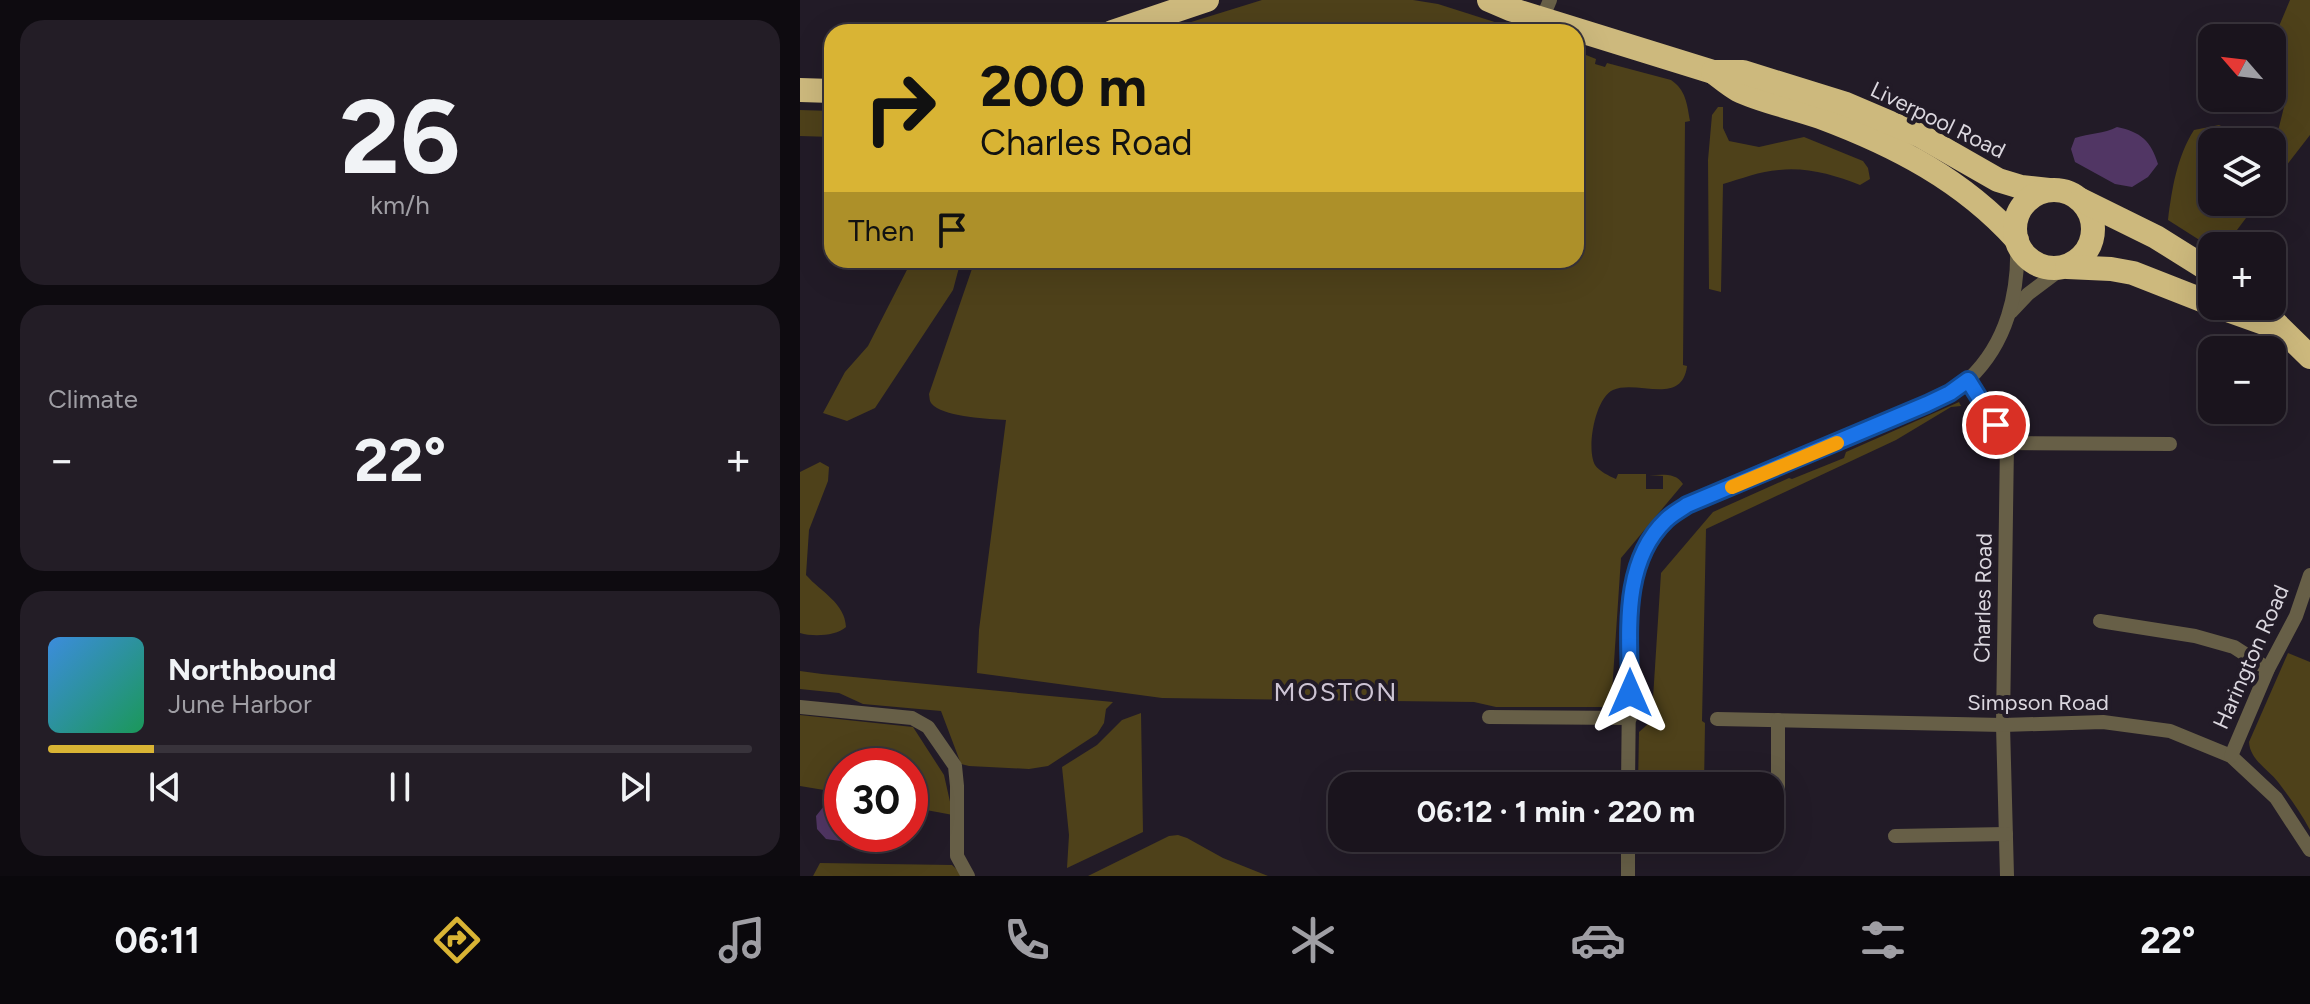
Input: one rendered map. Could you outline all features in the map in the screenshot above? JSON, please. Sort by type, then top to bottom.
[{"type":"highway","points":[[1136,24],[1207,0]]},
{"type":"highway","name":"Liverpool Road","points":[[1472,0],[1546,10],[1584,24]]},
{"type":"highway","name":"Liverpool Road","points":[[1584,24],[1713,72],[1738,90],[1825,119],[1908,155],[1966,191],[2000,221],[2017,242]]},
{"type":"highway","name":"Liverpool Road","points":[[1713,72],[1743,72],[1846,104],[1921,136],[1998,180],[2021,187],[2049,190]]},
{"type":"highway","points":[[800,90],[824,91]]},
{"type":"highway","points":[[2066,267],[2079,260],[2088,250],[2094,223],[2090,210],[2072,193],[2049,190],[2036,194],[2025,202],[2015,227],[2017,242],[2031,261],[2053,268],[2133,273],[2198,299]]},
{"type":"highway","points":[[2081,200],[2156,237],[2198,263]]},
{"type":"highway","points":[[2257,320],[2285,330]]},
{"type":"highway","points":[[2274,320],[2310,357]]},
{"type":"street","points":[[1628,772],[1630,598],[1638,567],[1649,543],[1666,520],[1687,505],[1927,404],[1968,380],[1995,346],[2011,312],[2017,282],[2017,242]]},
{"type":"street","points":[[2011,312],[2028,294],[2066,267]]},
{"type":"street","points":[[1968,380],[2007,443],[2170,444]]},
{"type":"street","name":"Charles Road","points":[[2007,443],[2003,725],[2007,876]]},
{"type":"street","name":"Harington Road","points":[[2231,756],[2268,669],[2296,616],[2310,575]]},
{"type":"street","points":[[2100,621],[2195,636],[2234,647],[2268,669]]},
{"type":"street","points":[[800,707],[912,718],[928,727],[955,766],[957,856],[968,876]]},
{"type":"street","points":[[1489,717],[1630,718]]},
{"type":"street","name":"Simpson Road","points":[[1717,719],[2003,725],[2103,722],[2170,731],[2231,756],[2276,798],[2310,850]]},
{"type":"street","points":[[1778,720],[1778,772]]},
{"type":"street","points":[[1895,836],[2006,834]]},
{"type":"street","points":[[1628,852],[1628,876]]},
{"type":"shaded area","points":[[1262,0],[1413,0],[1438,4],[1501,24],[1185,24]]},
{"type":"shaded area","points":[[2290,0],[2310,0],[2310,135],[2286,166],[2286,128],[2279,128],[2283,112],[2286,112],[2286,24],[2280,24]]},
{"type":"shaded area","points":[[1584,54],[1596,59],[1595,64],[1605,67],[1607,63],[1671,80],[1683,93],[1687,103],[1690,121],[1685,122],[1683,365],[1687,366],[1677,386],[1668,389],[1623,387],[1613,390],[1601,403],[1592,436],[1592,458],[1607,475],[1616,479],[1618,474],[1646,474],[1646,489],[1663,489],[1663,476],[1649,475],[1672,476],[1683,484],[1621,558],[1611,707],[1162,698],[977,673],[979,630],[1006,420],[969,417],[940,410],[932,405],[929,394],[972,268],[1584,268]]},
{"type":"shaded area","points":[[1718,107],[1723,107],[1723,128],[1729,141],[1759,147],[1804,137],[1863,161],[1870,179],[1860,185],[1820,173],[1789,169],[1723,184],[1721,292],[1709,289],[1708,160],[1712,115]]},
{"type":"shaded area","points":[[800,110],[824,111],[824,137],[800,136]]},
{"type":"shaded area","points":[[2117,127],[2144,139],[2158,164],[2148,177],[2132,187],[2115,184],[2075,162],[2071,149],[2075,138]]},
{"type":"shaded area","points":[[2198,129],[2198,216],[2248,216],[2236,232],[2198,232],[2198,239],[2168,220],[2176,173],[2194,130]]},
{"type":"shaded area","points":[[908,268],[959,268],[953,290],[875,408],[847,421],[823,413],[845,372],[868,346]]},
{"type":"shaded area","points":[[1959,402],[1961,406],[1951,407],[1896,440],[1706,529],[1702,721],[1705,723],[1704,772],[1638,772],[1639,732],[1648,724],[1652,714],[1661,573],[1713,512],[1789,478],[1844,458],[1846,452]]},
{"type":"shaded area","points":[[820,462],[829,467],[828,481],[809,530],[806,575],[837,604],[846,627],[818,635],[800,633],[800,472]]},
{"type":"shaded area","points":[[2288,653],[2310,662],[2310,830],[2278,782],[2256,759],[2249,742]]},
{"type":"shaded area","points":[[800,671],[1113,702],[1106,709],[1104,723],[1097,734],[1048,766],[1029,769],[969,766],[961,764],[941,711],[863,704],[839,693],[800,689]]},
{"type":"shaded area","points":[[1141,713],[1143,832],[1067,868],[1069,835],[1062,767],[1097,745],[1122,720]]},
{"type":"shaded area","points":[[800,715],[913,727],[927,748],[824,748],[824,790],[800,786]]},
{"type":"shaded area","points":[[928,750],[944,775],[953,815],[928,810]]},
{"type":"shaded area","points":[[824,806],[824,837],[817,829],[816,816]]},
{"type":"shaded area","points":[[1178,835],[1268,876],[1088,876],[1169,836]]},
{"type":"shaded area","points":[[820,863],[952,865],[964,876],[813,876]]},
{"type":"slow traffic","points":[[1732,487],[1837,443]]},
{"type":"district","name":"MOSTON","points":[[1336,692]]},
{"type":"route","points":[[1630,693],[1630,598],[1638,567],[1649,543],[1666,520],[1687,505],[1927,404],[1968,380],[1996,425]]}]
